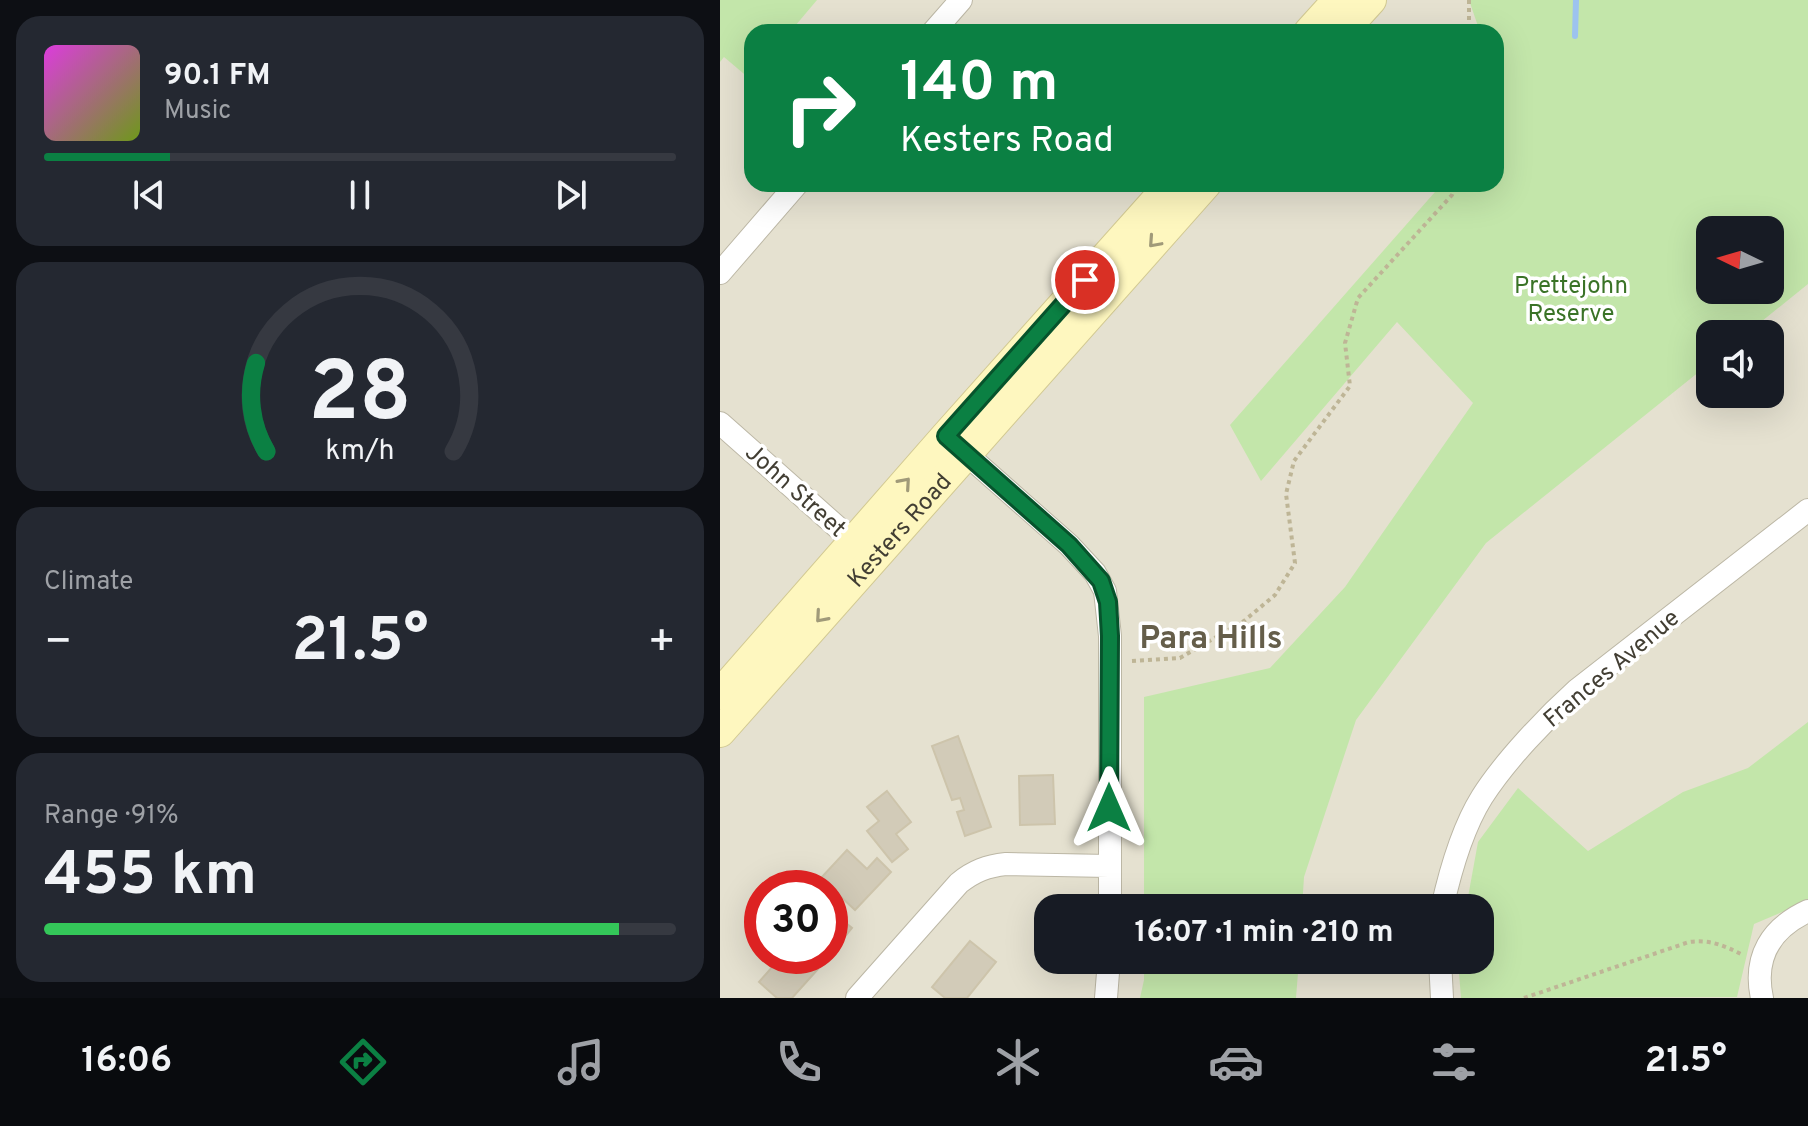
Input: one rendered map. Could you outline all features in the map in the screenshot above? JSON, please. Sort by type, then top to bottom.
[{"type":"main road","points":[[1316,24],[1338,0]]},
{"type":"main road","points":[[1349,24],[1371,0]]},
{"type":"main road","name":"Kesters Road","points":[[720,694],[863,550],[956,445],[1164,192]]},
{"type":"main road","name":"Kesters Road","points":[[956,445],[1198,192]]},
{"type":"main road","name":"Kesters Road","points":[[720,732],[863,550]]},
{"type":"street","points":[[940,24],[961,0]]},
{"type":"street","points":[[720,273],[790,192]]},
{"type":"street","name":"John Street","points":[[720,423],[863,550]]},
{"type":"street","points":[[956,445],[1069,545],[1101,581],[1108,602],[1110,894]]},
{"type":"street","name":"Frances Avenue","points":[[1446,894],[1453,867],[1481,800],[1544,722],[1577,690],[1808,510]]},
{"type":"street","points":[[857,998],[972,873],[1006,864],[1109,866]]},
{"type":"street","points":[[1762,998],[1760,965],[1765,948],[1783,925],[1808,911]]},
{"type":"street","points":[[1106,998],[1108,974]]},
{"type":"street","points":[[1441,974],[1442,998]]},
{"type":"path","points":[[1469,0],[1469,24]]},
{"type":"path","points":[[1109,661],[1180,658],[1244,621],[1275,595],[1295,563],[1286,494],[1294,461],[1350,386],[1345,343],[1358,298],[1453,192]]},
{"type":"path","points":[[1524,998],[1689,942],[1715,942],[1743,955]]},
{"type":"shaded area","points":[[720,0],[1808,0],[1808,998],[720,998]]},
{"type":"green space","points":[[720,0],[817,0],[797,24],[744,24],[744,74],[724,57],[720,62]]},
{"type":"green space","name":"Prettejohn Reserve","points":[[1469,0],[1808,0],[1808,284],[1784,303],[1784,216],[1696,216],[1696,304],[1783,304],[1763,320],[1696,320],[1696,374],[1486,543],[1356,720],[1304,877],[1303,894],[1144,894],[1144,697],[1270,668],[1345,587],[1473,403],[1397,322],[1261,481],[1230,425],[1435,192],[1504,192],[1504,24],[1477,24]]},
{"type":"green space","points":[[1808,722],[1808,901],[1754,924],[1737,997],[1461,998],[1459,974],[1494,974],[1494,894],[1469,894],[1478,842],[1518,788],[1588,851],[1683,792],[1748,768]]},
{"type":"green space","points":[[1144,974],[1298,974],[1296,998],[1140,998]]},
{"type":"building","points":[[958,736],[991,827],[965,836],[957,812],[964,810],[960,798],[952,800],[932,746]]},
{"type":"building","points":[[1053,775],[1055,824],[1020,825],[1019,776]]},
{"type":"building","points":[[887,791],[911,822],[896,834],[908,849],[892,862],[867,831],[879,821],[867,807]]},
{"type":"building","points":[[847,850],[867,869],[877,858],[891,872],[855,910],[848,903],[848,870],[828,870]]},
{"type":"building","points":[[970,941],[996,962],[967,998],[945,998],[932,987]]},
{"type":"building","points":[[766,974],[814,974],[792,998],[777,998],[759,982]]},
{"type":"waterway","points":[[1575,36],[1576,0]]},
{"type":"district","name":"Para Hills","points":[[1211,637]]},
{"type":"route","points":[[1085,280],[946,436],[1069,545],[1101,581],[1108,602],[1110,636],[1109,808]]}]
